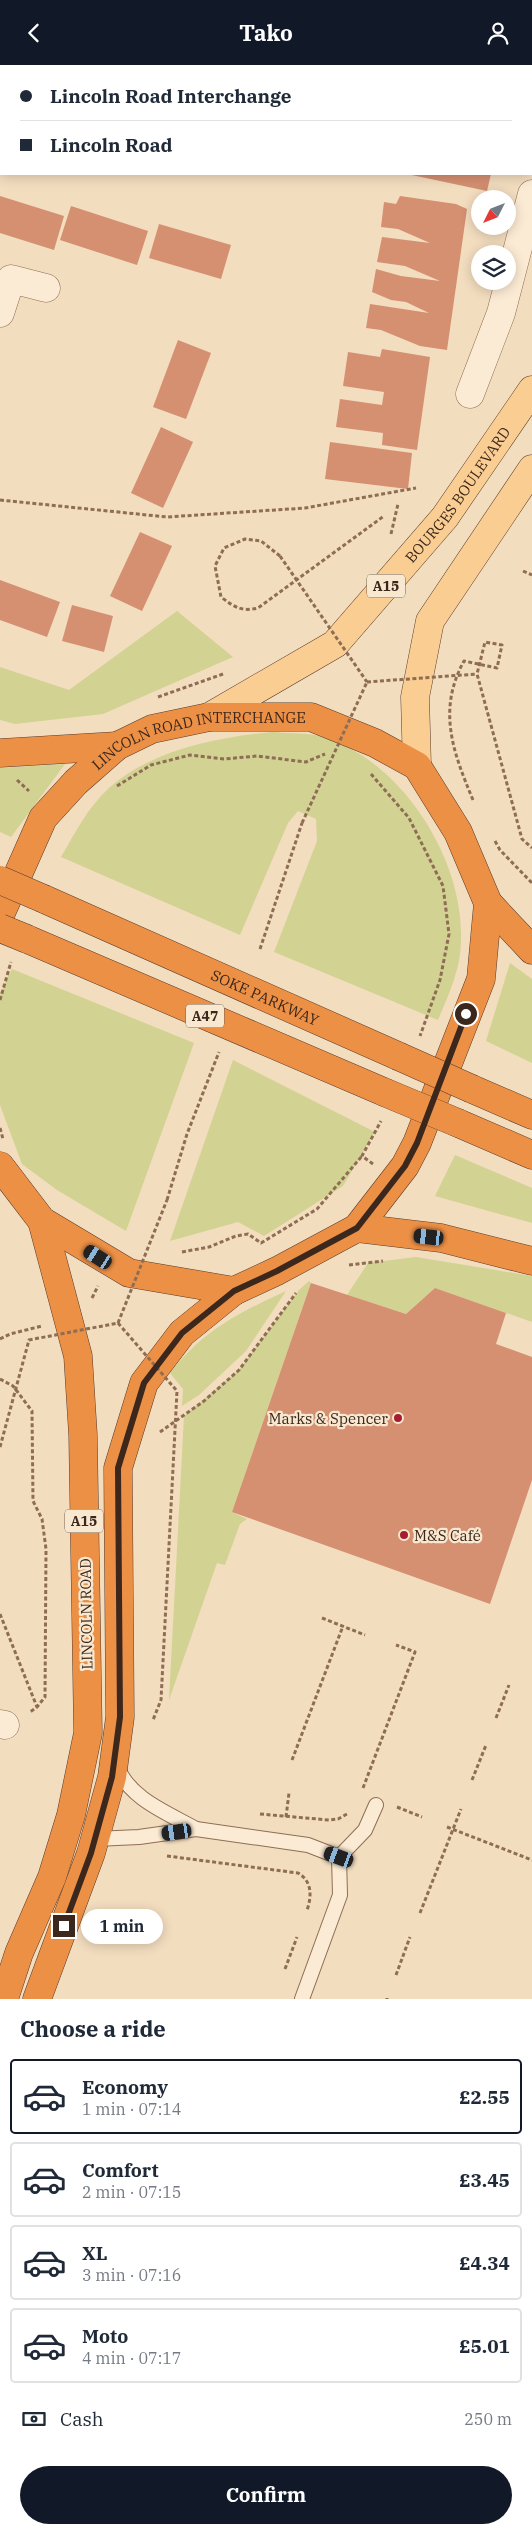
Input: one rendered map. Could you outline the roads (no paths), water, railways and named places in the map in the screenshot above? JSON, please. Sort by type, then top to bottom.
[{"type":"highway","name":"LINCOLN ROAD INTERCHANGE","points":[[0,915],[43,818],[76,782],[117,746],[152,729],[209,717],[311,717],[375,743],[417,766],[458,832],[488,903],[481,979],[417,1143],[395,1179],[357,1228],[277,1271],[234,1291]]},
{"type":"highway","points":[[4,752],[117,746]]},
{"type":"highway","name":"SOKE PARKWAY","points":[[0,880],[407,1051],[472,1089],[532,1115]]},
{"type":"highway","points":[[488,903],[532,950]]},
{"type":"highway","name":"A47","points":[[0,928],[384,1102],[458,1123],[532,1155]]},
{"type":"highway","points":[[0,1166],[42,1221],[129,1273],[234,1291]]},
{"type":"highway","name":"LINCOLN ROAD","points":[[4,1999],[19,1953],[52,1877],[71,1815],[88,1733],[83,1435],[78,1357],[42,1221]]},
{"type":"highway","points":[[357,1228],[442,1238],[532,1261]]},
{"type":"highway","name":"A15","points":[[37,1999],[94,1839],[112,1777],[120,1717],[118,1468],[144,1383],[182,1333],[234,1291]]},
{"type":"main road","name":"BOURGES BOULEVARD","points":[[209,717],[336,644],[445,517],[532,390]]},
{"type":"main road","points":[[417,766],[415,697],[430,621],[532,469]]},
{"type":"street","points":[[470,394],[501,313],[532,194]]},
{"type":"street","points":[[0,313],[6,276],[46,288]]},
{"type":"lane","points":[[114,1759],[123,1779],[136,1794],[196,1829]]},
{"type":"lane","points":[[302,1999],[340,1895],[339,1857],[365,1830],[376,1805]]},
{"type":"lane","points":[[94,1839],[138,1837],[196,1829],[308,1845],[339,1857]]},
{"type":"place","name":"Marks & Spencer","points":[[398,1418]]},
{"type":"place","name":"M&S Café","points":[[404,1535]]}]
